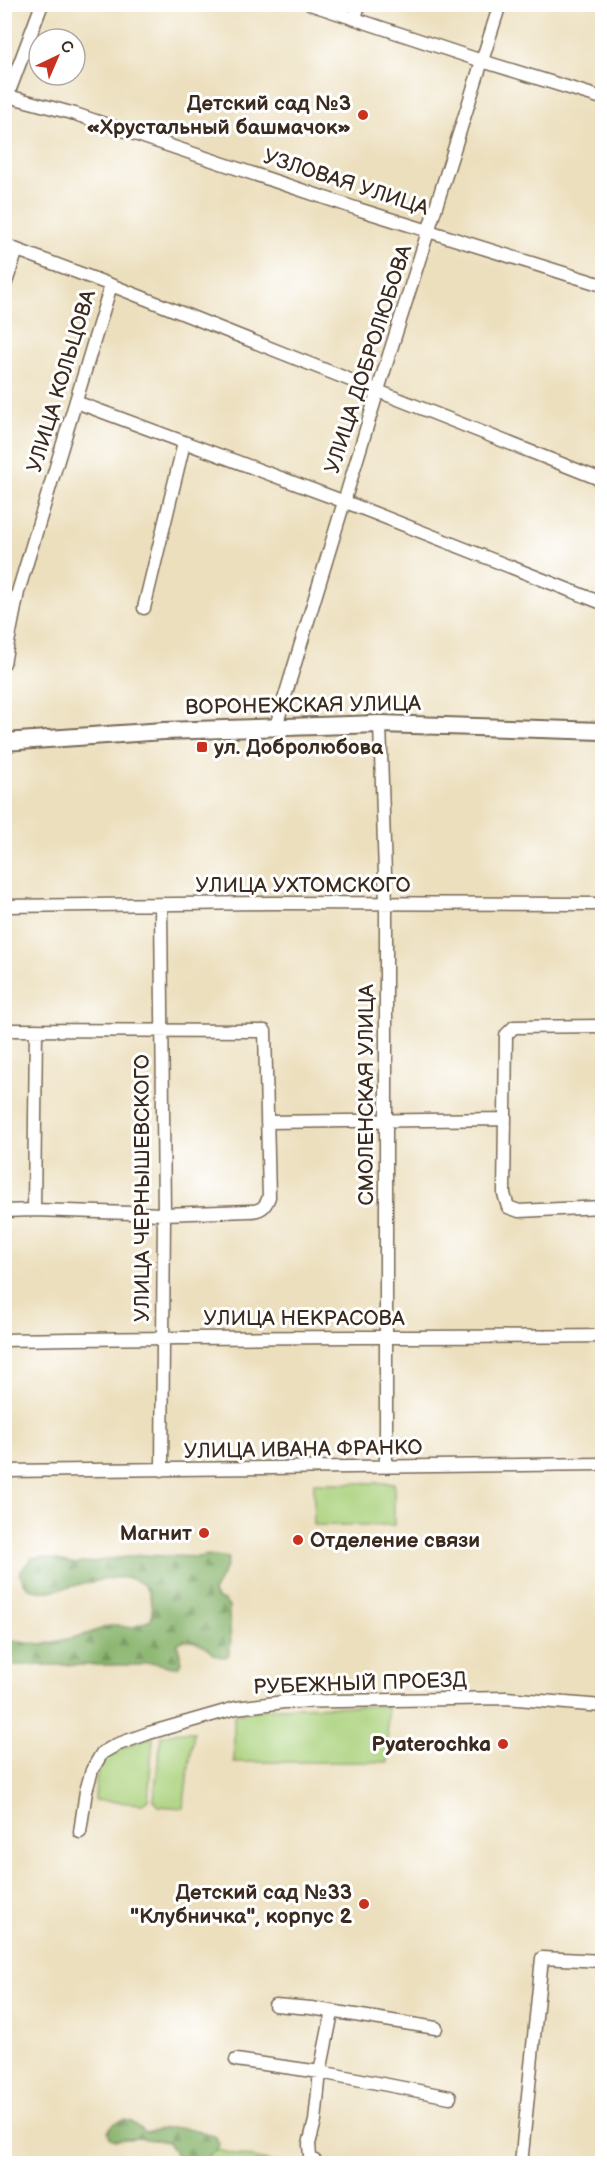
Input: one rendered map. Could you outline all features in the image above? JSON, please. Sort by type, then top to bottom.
[{"type":"street","points":[[6,100],[42,4]]},
{"type":"street","points":[[310,4],[603,98]]},
{"type":"street","points":[[355,19],[359,4]]},
{"type":"street","name":"УЛИЦА ДОБРОЛЮБОВА","points":[[276,726],[378,390],[500,4]]},
{"type":"street","name":"УЗЛОВАЯ УЛИЦА","points":[[6,100],[75,114],[362,210],[603,285]]},
{"type":"street","points":[[4,245],[111,285],[603,480]]},
{"type":"street","points":[[4,288],[17,250]]},
{"type":"street","name":"УЛИЦА КОЛЬЦОВА","points":[[4,663],[18,592],[111,285]]},
{"type":"street","points":[[76,402],[344,502],[603,603]]},
{"type":"street","points":[[144,608],[184,443]]},
{"type":"street","name":"ВОРОНЕЖСКАЯ УЛИЦА","points":[[4,742],[164,731],[380,723],[603,731]]},
{"type":"street","name":"СМОЛЕНСКАЯ УЛИЦА","points":[[380,723],[386,904],[386,1467]]},
{"type":"street","name":"УЛИЦА УХТОМСКОГО","points":[[4,906],[272,903],[603,904]]},
{"type":"street","name":"УЛИЦА ЧЕРНЫШЕВСКОГО","points":[[161,905],[164,1214],[162,1470]]},
{"type":"street","points":[[603,1026],[513,1027],[504,1041],[504,1194],[508,1206],[519,1211],[603,1207]]},
{"type":"street","points":[[4,1030],[265,1031],[269,1197],[266,1206],[258,1211],[164,1214],[4,1211]]},
{"type":"street","points":[[34,1210],[36,1030]]},
{"type":"street","points":[[267,1122],[505,1119]]},
{"type":"street","name":"УЛИЦА НЕКРАСОВА","points":[[4,1340],[162,1337],[603,1336]]},
{"type":"street","name":"УЛИЦА ИВАНА ФРАНКО","points":[[4,1471],[603,1464]]},
{"type":"street","name":"РУБЕЖНЫЙ ПРОЕЗД","points":[[80,1832],[86,1791],[92,1770],[102,1753],[116,1744],[236,1708],[284,1702],[506,1698],[603,1706]]},
{"type":"street","points":[[521,2163],[542,1958],[603,1961]]},
{"type":"street","points":[[275,2005],[436,2028]]},
{"type":"street","points":[[318,2163],[310,2157],[308,2151],[332,2013]]},
{"type":"street","points":[[236,2060],[320,2072],[450,2097]]},
{"type":"green space","points":[[314,1483],[394,1483],[394,1525],[314,1525]]},
{"type":"green space","points":[[140,1555],[198,1557],[209,1555],[228,1558],[227,1565],[213,1593],[217,1599],[224,1601],[229,1607],[231,1639],[228,1656],[216,1655],[202,1645],[184,1640],[177,1644],[182,1662],[179,1667],[151,1662],[139,1665],[5,1665],[5,1640],[42,1645],[84,1635],[109,1626],[131,1628],[151,1620],[150,1597],[143,1584],[131,1579],[115,1578],[62,1589],[34,1590],[28,1587],[19,1573],[32,1558],[44,1557],[76,1564]]},
{"type":"green space","points":[[387,1706],[388,1762],[234,1762],[234,1714],[291,1707]]},
{"type":"green space","points":[[178,1732],[194,1732],[183,1808],[159,1806],[154,1800],[161,1736]]},
{"type":"green space","points":[[153,1737],[148,1800],[142,1804],[95,1800],[97,1775],[102,1762],[123,1748]]},
{"type":"green space","points":[[125,2120],[132,2122],[144,2132],[172,2128],[197,2130],[216,2137],[219,2144],[217,2150],[200,2163],[174,2163],[175,2153],[168,2142],[138,2138],[116,2140],[111,2138],[108,2132],[111,2127]]},
{"type":"green space","points":[[180,2142],[271,2162],[283,2163],[177,2164]]},
{"type":"waterway","points":[[4,19],[10,4]]},
{"type":"place","name":"Детский сад №3 «Хрустальный башмачок»","points":[[363,115]]},
{"type":"place","name":"ул. Добролюбова","points":[[202,747]]},
{"type":"place","name":"Магнит","points":[[204,1533]]},
{"type":"place","name":"Отделение связи","points":[[298,1540]]},
{"type":"place","name":"Pyaterochka","points":[[503,1744]]},
{"type":"place","name":"Детский сад №33 \"Клубничка\", корпус 2","points":[[364,1904]]}]
